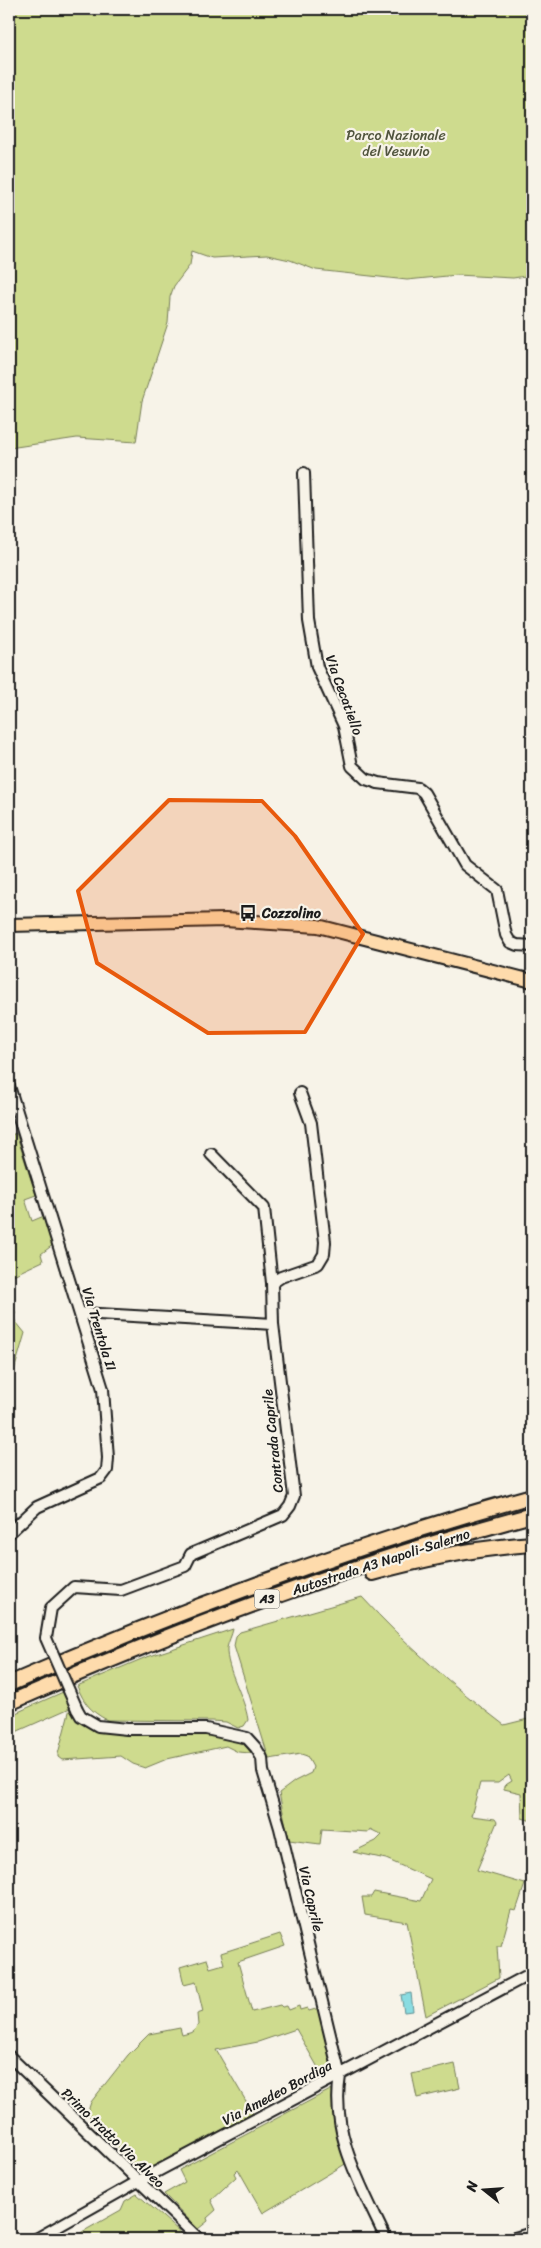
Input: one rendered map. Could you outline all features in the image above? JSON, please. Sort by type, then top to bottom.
[{"type":"highway","name":"Autostrada A3 Napoli-Salerno","points":[[9,1684],[114,1639],[271,1578],[414,1531],[532,1496]]},
{"type":"highway","name":"Autostrada A3 Napoli-Salerno","points":[[9,1703],[173,1634],[251,1605],[436,1543],[532,1515]]},
{"type":"highway","points":[[251,1605],[303,1594],[440,1555],[495,1546],[532,1544]]},
{"type":"main road","points":[[9,925],[225,920],[318,926],[532,981]]},
{"type":"street","name":"Via Cecatiello","points":[[304,473],[309,621],[317,667],[344,726],[352,766],[366,779],[378,784],[418,788],[424,793],[465,865],[497,890],[506,935],[510,942],[517,946],[532,946]]},
{"type":"street","name":"Via Trentola II","points":[[9,1086],[81,1313],[103,1389],[107,1470],[102,1478],[37,1507],[9,1533]]},
{"type":"street","points":[[272,1283],[281,1277],[318,1264],[324,1254],[325,1242],[311,1123],[300,1093]]},
{"type":"street","name":"Contrada Caprile","points":[[77,1709],[46,1638],[51,1608],[74,1587],[120,1590],[185,1566],[191,1554],[283,1514],[290,1506],[294,1496],[274,1324],[272,1283],[264,1208],[211,1154]]},
{"type":"street","points":[[81,1313],[274,1324]]},
{"type":"street","name":"Via Caprile","points":[[77,1709],[81,1716],[98,1726],[127,1729],[206,1729],[247,1738],[262,1758],[263,1771],[280,1828],[340,2076],[337,2094],[342,2137],[350,2162],[386,2239]]},
{"type":"street","name":"Via Amedeo Bordiga","points":[[36,2239],[138,2182],[532,1974]]},
{"type":"street","name":"Primo tratto Via Alveo","points":[[9,2056],[198,2239]]},
{"type":"street","points":[[511,2239],[532,2232]]},
{"type":"highlighted area","points":[[169,800],[262,801],[295,836],[363,934],[305,1032],[208,1033],[97,963],[78,891]]},
{"type":"green space","name":"Parco Nazionale del Vesuvio","points":[[9,9],[532,9],[532,275],[513,278],[457,275],[407,280],[316,270],[290,260],[267,255],[212,258],[192,251],[190,265],[174,286],[170,297],[168,323],[142,401],[136,442],[77,438],[9,448]]},
{"type":"green space","points":[[16,1133],[36,1195],[25,1199],[32,1221],[44,1216],[54,1244],[41,1254],[43,1261],[9,1277],[9,1136]]},
{"type":"green space","points":[[9,1304],[16,1313],[12,1317],[25,1333],[9,1388]]},
{"type":"green space","points":[[362,1597],[430,1664],[504,1725],[532,1718],[532,1821],[522,1818],[521,1793],[504,1789],[504,1786],[512,1781],[509,1775],[498,1783],[480,1783],[471,1816],[495,1819],[497,1822],[477,1870],[525,1884],[516,1911],[511,1910],[501,1946],[497,1946],[499,1978],[426,2016],[407,1922],[365,1915],[362,1897],[371,1897],[374,1892],[421,1901],[431,1879],[386,1859],[353,1852],[376,1841],[382,1835],[370,1829],[368,1832],[322,1829],[320,1844],[289,1840],[279,1793],[295,1781],[311,1773],[313,1767],[307,1756],[301,1754],[269,1759],[234,1646],[236,1636],[240,1632]]},
{"type":"green space","points":[[233,1629],[227,1648],[227,1656],[246,1711],[248,1720],[244,1726],[238,1728],[226,1722],[211,1721],[107,1720],[88,1706],[77,1686],[144,1658]]},
{"type":"green space","points":[[63,1692],[77,1713],[97,1728],[137,1734],[217,1733],[237,1739],[251,1753],[238,1752],[226,1746],[167,1759],[145,1768],[133,1764],[121,1756],[62,1760],[58,1757],[58,1754],[70,1708],[9,1735],[9,1716]]},
{"type":"green space","points":[[280,1934],[285,1946],[238,1962],[252,2012],[280,2005],[282,2007],[287,2006],[289,2010],[299,2006],[300,2010],[307,2008],[309,2011],[319,2008],[335,2064],[320,2071],[296,2029],[258,2042],[216,2050],[253,2113],[146,2171],[140,2171],[90,2118],[89,2108],[91,2102],[128,2055],[149,2034],[180,2028],[182,2035],[193,2032],[198,2025],[197,2014],[203,2012],[196,1982],[184,1985],[180,1967],[207,1959],[210,1968],[224,1964],[221,1953]]},
{"type":"green space","points":[[455,2064],[460,2088],[417,2098],[412,2074]]},
{"type":"green space","points":[[332,2089],[335,2119],[347,2163],[263,2213],[238,2169],[234,2173],[236,2177],[211,2200],[216,2210],[207,2218],[208,2221],[198,2229],[164,2194],[185,2182],[179,2170]]},
{"type":"green space","points":[[137,2194],[188,2239],[75,2239],[82,2232],[121,2210],[125,2201]]},
{"type":"water","points":[[411,1993],[413,2011],[404,2012],[401,1995]]},
{"type":"place","name":"Cozzolino","points":[[248,913]]}]
